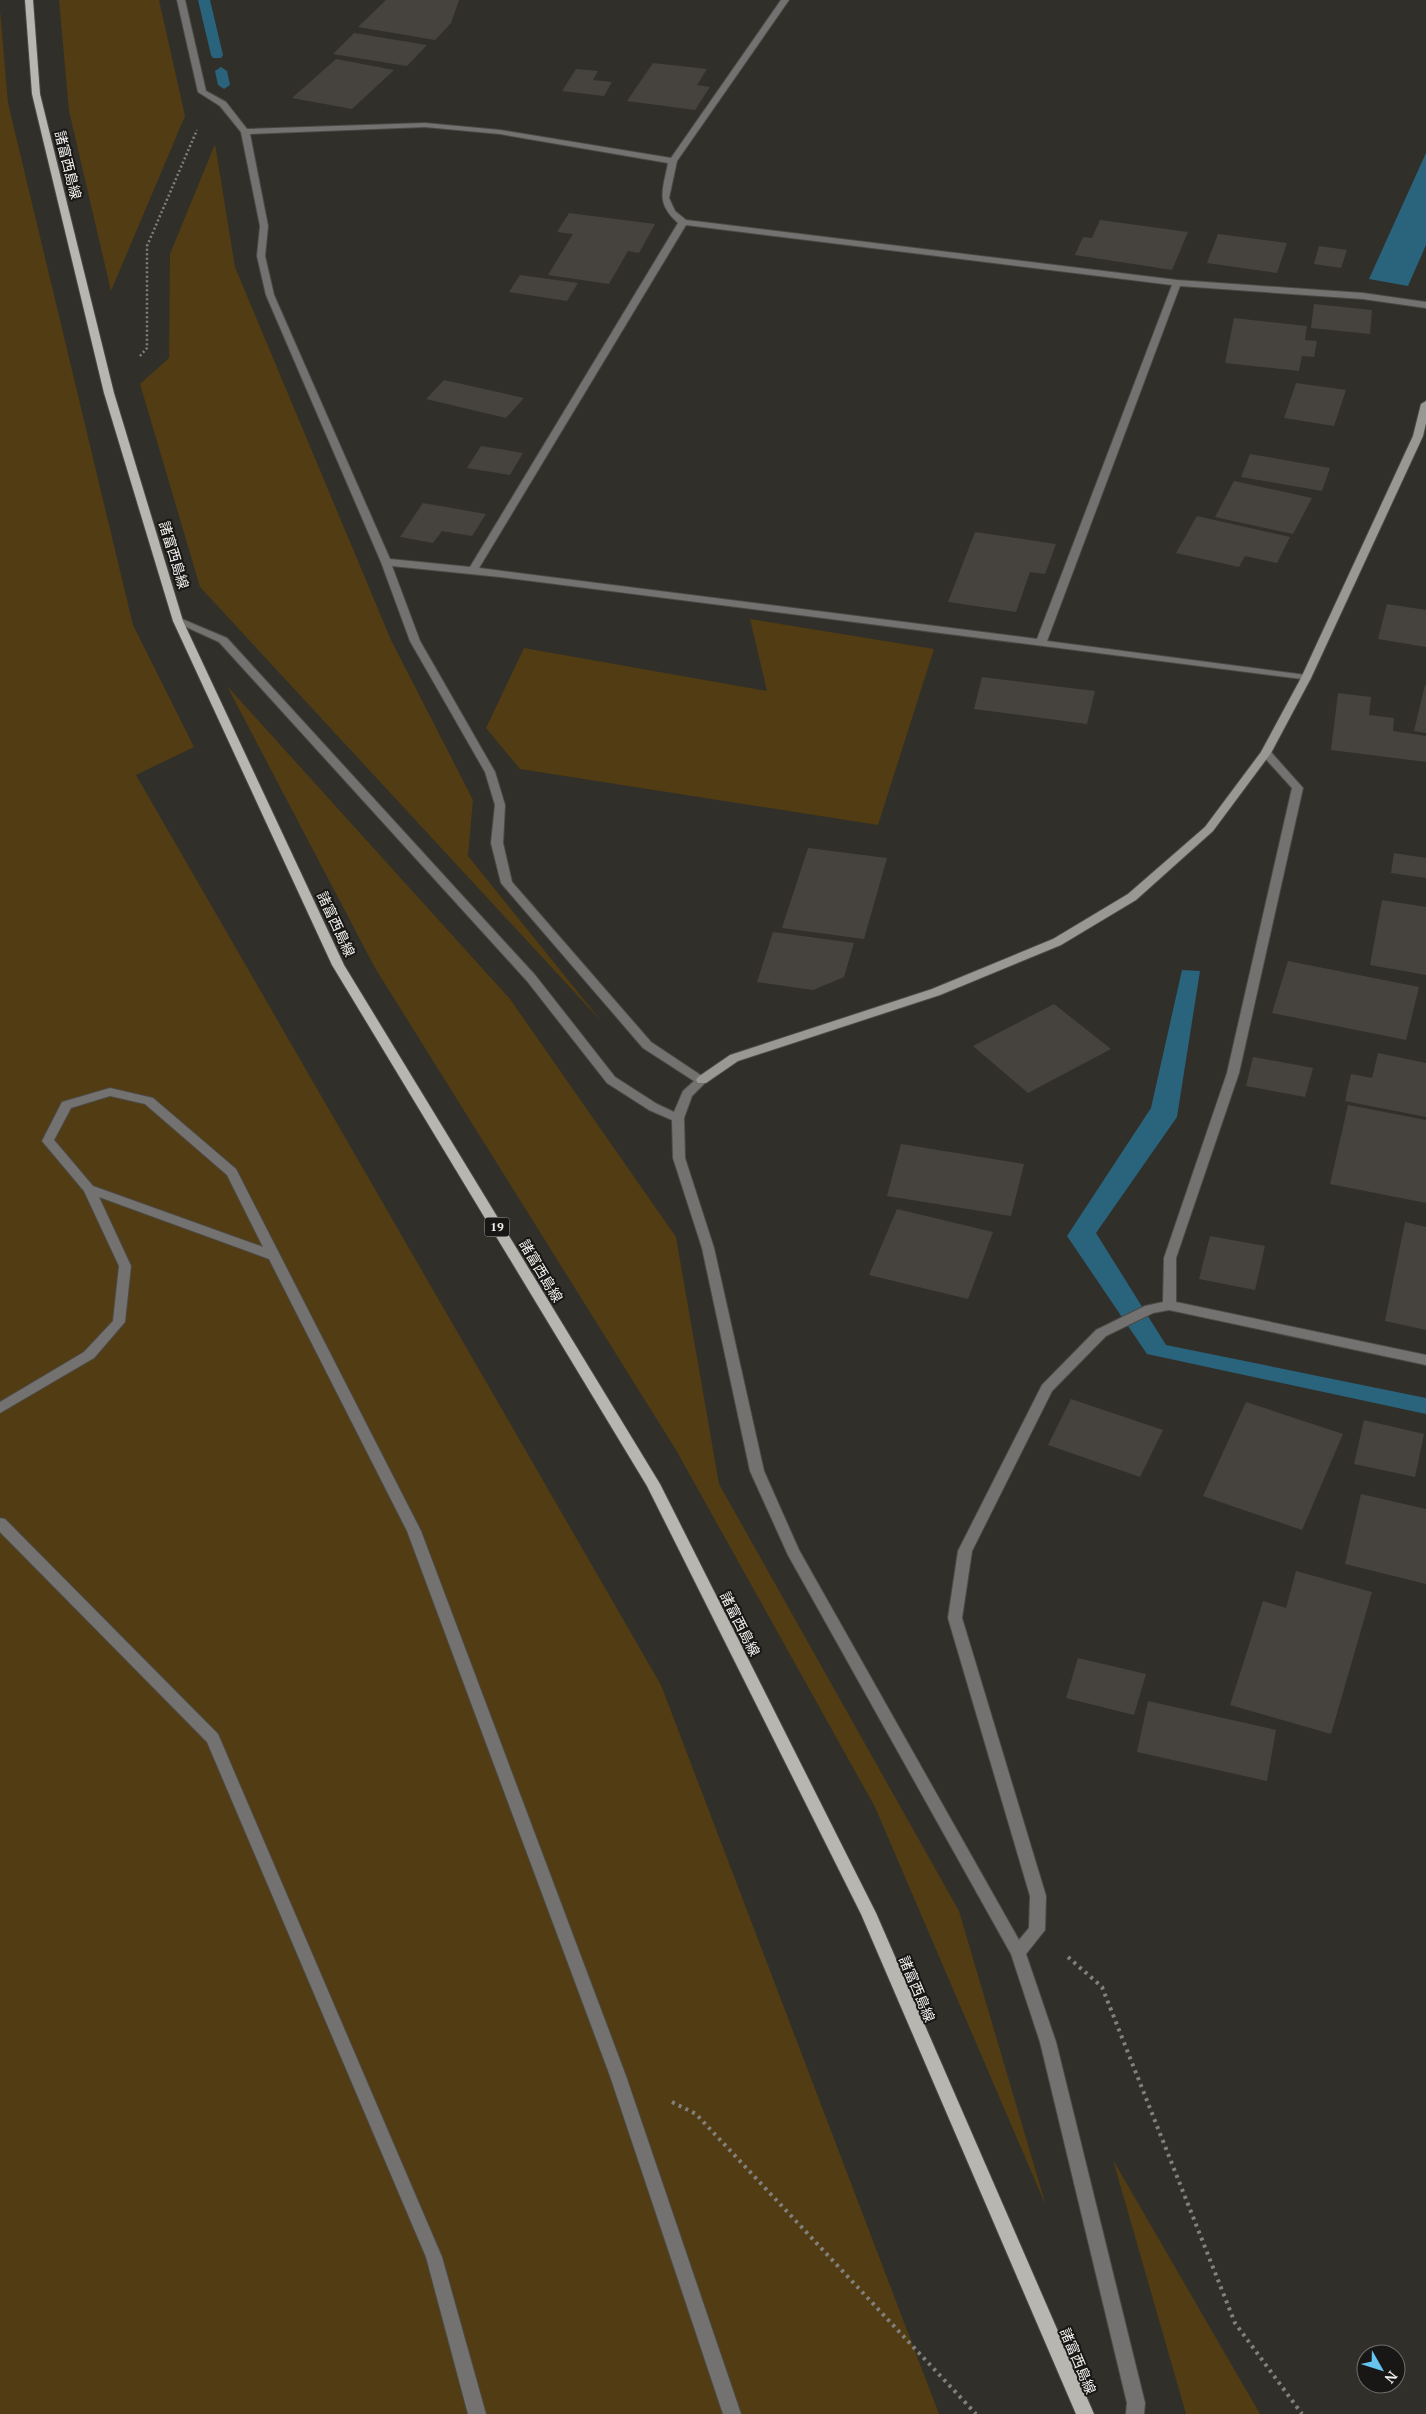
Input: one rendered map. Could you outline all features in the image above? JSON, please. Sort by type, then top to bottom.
[{"type":"main road","name":"諸富西島線","points":[[29,0],[36,94],[109,393],[178,621],[338,965],[653,1484],[868,1913],[1085,2414]]},
{"type":"street","points":[[181,0],[202,92],[223,104],[245,132],[264,226],[261,256],[270,295],[386,562],[415,641],[490,772],[500,805],[496,843],[507,883],[647,1045],[702,1080]]},
{"type":"street","points":[[785,0],[673,161],[665,198],[671,212],[683,222],[1177,283],[1364,296],[1426,305]]},
{"type":"street","points":[[245,132],[425,125],[500,132],[673,161]]},
{"type":"street","points":[[474,569],[683,222]]},
{"type":"street","points":[[1041,642],[1177,283]]},
{"type":"street","points":[[1135,2414],[1136,2403],[1048,2042],[1018,1952],[793,1551],[757,1471],[708,1248],[679,1158],[678,1118],[687,1094],[702,1080],[734,1058],[936,992],[1057,942],[1132,897],[1209,829],[1266,753],[1306,678],[1418,436],[1426,404]]},
{"type":"street","points":[[386,562],[474,569],[582,586],[1041,642],[1306,678]]},
{"type":"street","points":[[178,621],[223,640],[531,978],[611,1080],[653,1107],[678,1118]]},
{"type":"street","points":[[1169,1305],[1170,1258],[1233,1073],[1298,788],[1266,753]]},
{"type":"street","points":[[0,1408],[90,1356],[119,1322],[125,1266],[89,1189],[48,1141],[66,1105],[110,1092],[149,1101],[232,1172],[414,1531],[618,2076],[732,2414]]},
{"type":"street","points":[[89,1189],[274,1256]]},
{"type":"street","points":[[1018,1952],[1038,1930],[1038,1896],[955,1618],[965,1551],[1048,1388],[1101,1333],[1150,1310],[1169,1305],[1426,1360]]},
{"type":"street","points":[[0,1523],[212,1738],[434,2257],[477,2414]]},
{"type":"path","points":[[109,393],[146,348],[147,246],[200,122],[223,104]]},
{"type":"path","points":[[1038,1930],[1102,1987],[1235,2323],[1302,2414]]},
{"type":"path","points":[[618,2076],[696,2114],[976,2414]]},
{"type":"shaded area","points":[[59,0],[159,0],[185,116],[111,291],[69,111]]},
{"type":"shaded area","points":[[0,10],[8,103],[133,625],[194,747],[136,775],[661,1685],[939,2414],[0,2414]]},
{"type":"shaded area","points":[[215,144],[235,267],[391,640],[473,800],[468,856],[602,1022],[200,587],[140,384],[169,358],[170,254]]},
{"type":"shaded area","points":[[750,619],[934,649],[878,825],[520,769],[486,728],[524,648],[767,691]]},
{"type":"shaded area","points":[[227,686],[510,999],[676,1237],[719,1484],[959,1911],[1046,2206],[875,1807],[676,1450],[375,968]]},
{"type":"shaded area","points":[[1113,2160],[1260,2414],[1186,2414]]},
{"type":"water","points":[[1426,153],[1426,245],[1408,286],[1369,279]]},
{"type":"water","points":[[1182,970],[1200,971],[1177,1117],[1096,1233],[1166,1345],[1426,1398],[1426,1414],[1147,1354],[1067,1236],[1151,1108]]},
{"type":"building","points":[[386,0],[459,0],[451,23],[435,40],[358,27]]},
{"type":"building","points":[[354,33],[427,45],[407,66],[333,54]]},
{"type":"building","points":[[336,59],[394,70],[352,109],[292,98]]},
{"type":"building","points":[[653,63],[707,69],[697,85],[710,87],[695,110],[627,101]]},
{"type":"building","points":[[576,69],[598,71],[593,80],[612,82],[604,96],[562,91]]},
{"type":"building","points":[[569,213],[655,224],[639,253],[628,251],[609,284],[548,275],[573,234],[557,232]]},
{"type":"building","points":[[1100,220],[1188,232],[1172,270],[1075,255],[1083,237],[1092,238]]},
{"type":"building","points":[[1218,234],[1287,243],[1277,273],[1207,263]]},
{"type":"building","points":[[1319,246],[1347,250],[1341,268],[1314,264]]},
{"type":"building","points":[[520,275],[578,283],[567,301],[509,292]]},
{"type":"building","points":[[1314,304],[1372,310],[1370,334],[1311,328]]},
{"type":"building","points":[[1234,318],[1307,326],[1305,340],[1317,341],[1314,357],[1302,356],[1299,371],[1225,363]]},
{"type":"building","points":[[444,380],[524,398],[506,418],[426,399]]},
{"type":"building","points":[[1296,383],[1346,390],[1334,426],[1284,418]]},
{"type":"building","points":[[481,446],[523,453],[510,475],[467,468]]},
{"type":"building","points":[[1250,454],[1330,468],[1322,491],[1241,477]]},
{"type":"building","points":[[1234,481],[1312,498],[1293,534],[1215,517]]},
{"type":"building","points":[[423,503],[486,514],[472,536],[442,531],[433,543],[400,537]]},
{"type":"building","points":[[1197,516],[1290,537],[1277,563],[1245,556],[1239,567],[1176,553]]},
{"type":"building","points":[[975,532],[1056,544],[1045,574],[1030,572],[1016,612],[948,602]]},
{"type":"building","points":[[1387,604],[1426,610],[1426,647],[1378,639]]},
{"type":"building","points":[[982,677],[1095,691],[1087,724],[974,709]]},
{"type":"building","points":[[1426,685],[1426,733],[1414,731]]},
{"type":"building","points":[[1338,693],[1371,697],[1369,715],[1394,718],[1393,731],[1426,736],[1426,762],[1331,750]]},
{"type":"building","points":[[808,848],[887,858],[864,939],[782,928]]},
{"type":"building","points":[[1394,853],[1426,858],[1426,878],[1391,873]]},
{"type":"building","points":[[1382,900],[1426,907],[1426,975],[1370,965]]},
{"type":"building","points":[[773,932],[854,943],[844,977],[813,990],[757,982]]},
{"type":"building","points":[[1288,961],[1419,987],[1406,1040],[1272,1013]]},
{"type":"building","points":[[1054,1004],[1111,1049],[1028,1093],[973,1046]]},
{"type":"building","points":[[1378,1053],[1426,1063],[1426,1117],[1345,1101],[1351,1074],[1372,1078]]},
{"type":"building","points":[[1253,1057],[1313,1068],[1305,1097],[1246,1086]]},
{"type":"building","points":[[1348,1105],[1426,1120],[1426,1203],[1330,1184]]},
{"type":"building","points":[[901,1144],[1024,1164],[1011,1216],[887,1196]]},
{"type":"building","points":[[897,1209],[993,1232],[968,1299],[869,1275]]},
{"type":"building","points":[[1405,1222],[1426,1227],[1426,1330],[1385,1321]]},
{"type":"building","points":[[1210,1236],[1265,1246],[1255,1290],[1199,1279]]},
{"type":"building","points":[[1071,1399],[1163,1430],[1140,1477],[1048,1445]]},
{"type":"building","points":[[1246,1402],[1343,1434],[1302,1530],[1203,1496]]},
{"type":"building","points":[[1364,1420],[1424,1434],[1415,1477],[1354,1464]]},
{"type":"building","points":[[1361,1494],[1426,1509],[1426,1584],[1345,1564]]},
{"type":"building","points":[[1296,1571],[1372,1592],[1331,1734],[1230,1705],[1263,1601],[1286,1608]]},
{"type":"building","points":[[1078,1658],[1146,1674],[1134,1715],[1066,1698]]},
{"type":"building","points":[[1148,1701],[1276,1730],[1267,1781],[1137,1752]]},
{"type":"waterway","points":[[204,0],[217,55]]},
{"type":"waterway","points":[[221,71],[224,85]]}]
